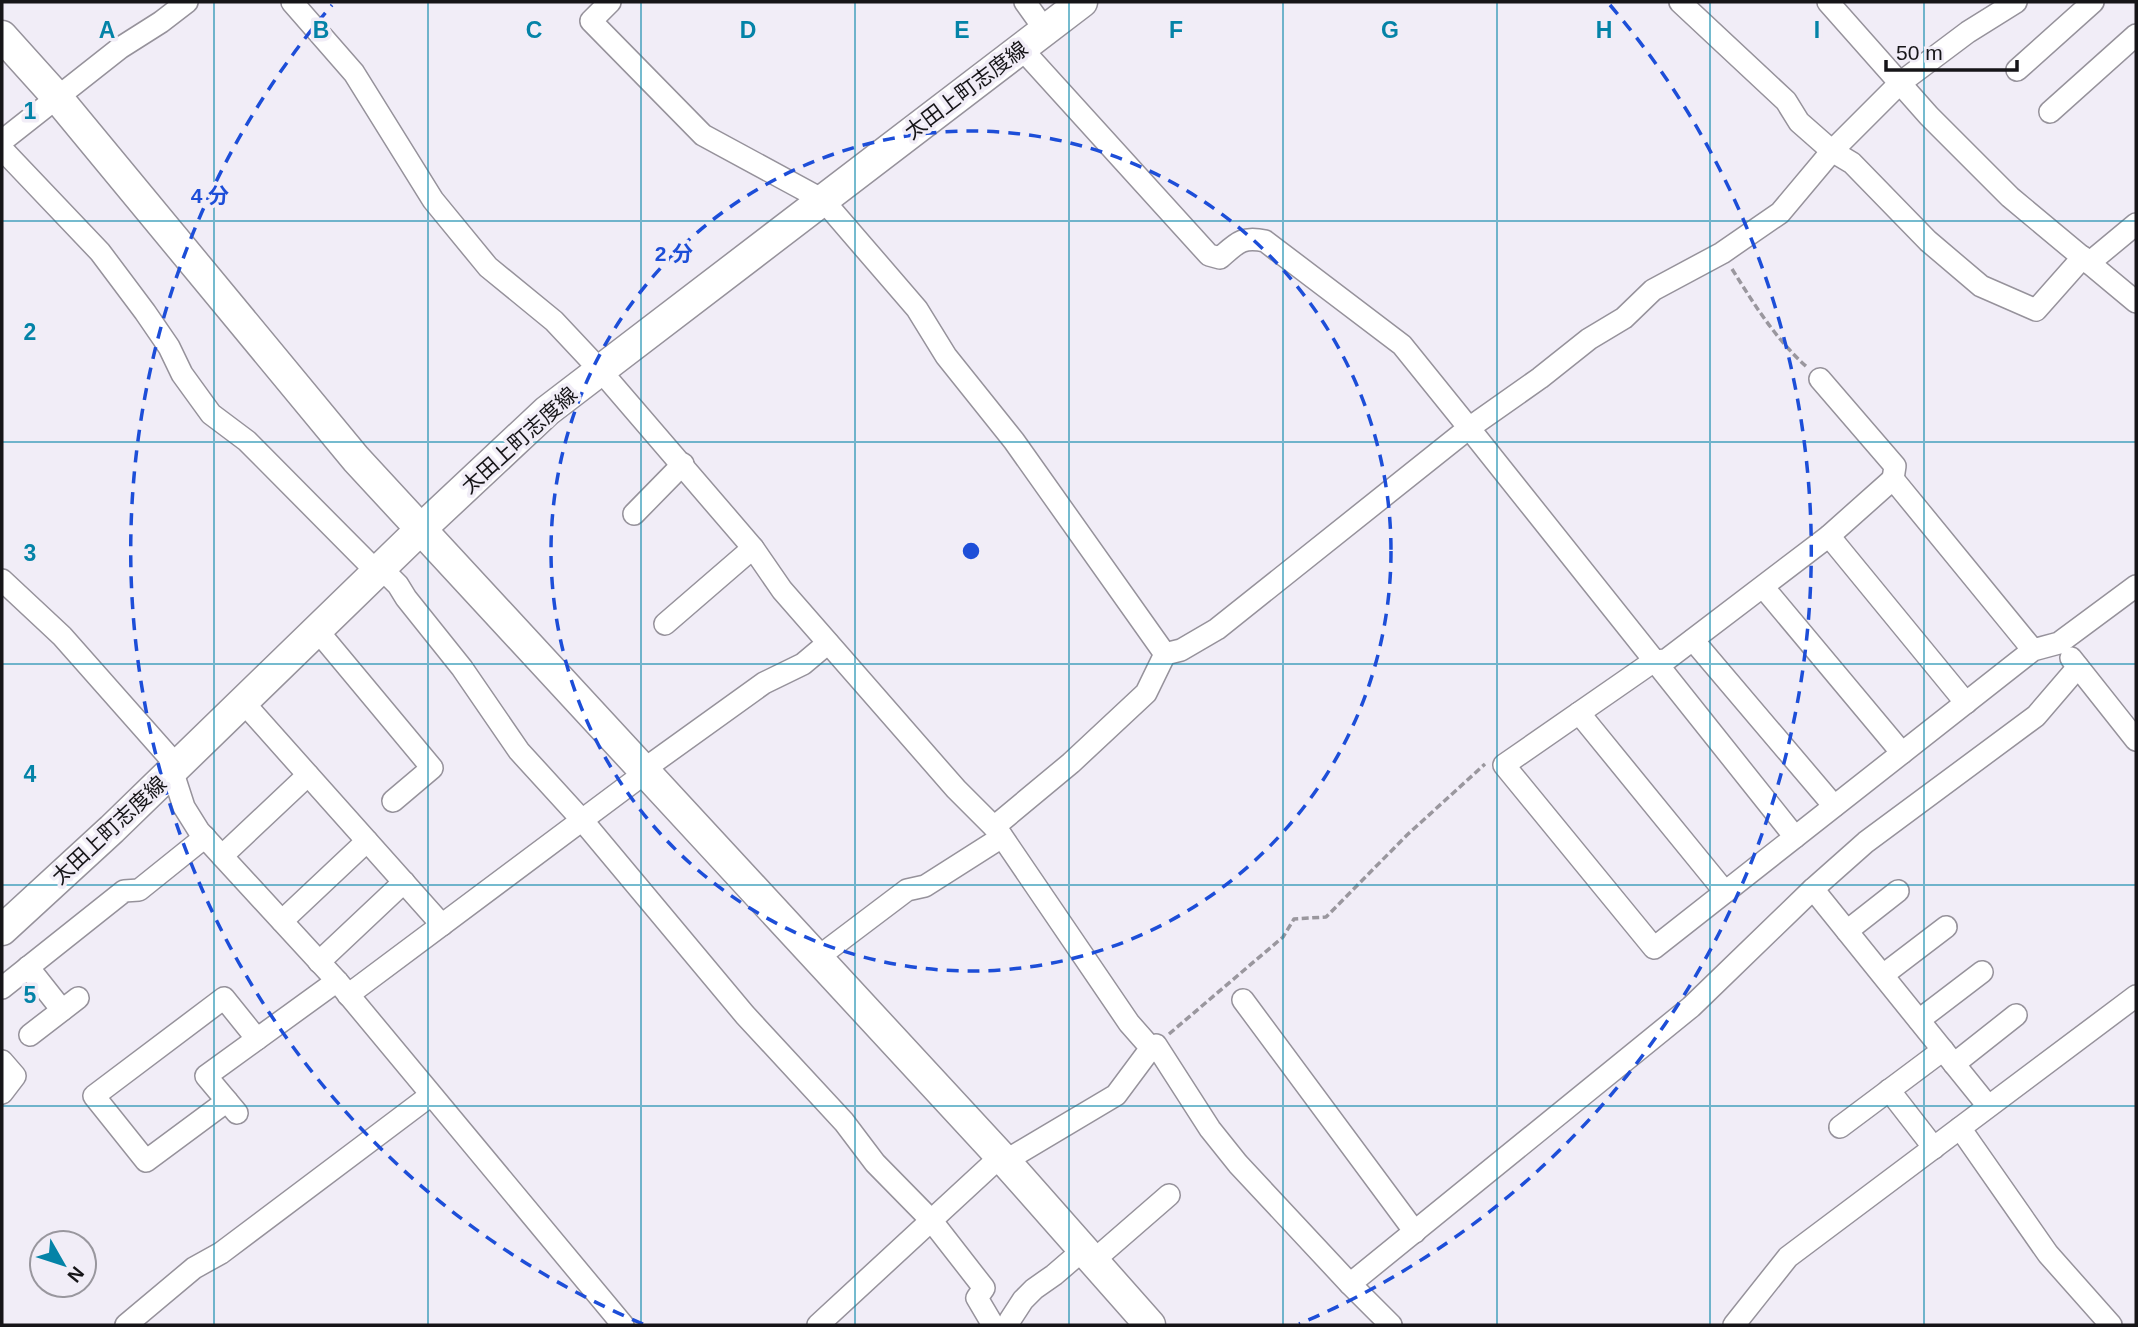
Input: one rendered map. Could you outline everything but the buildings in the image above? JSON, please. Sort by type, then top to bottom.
[{"type":"street","points":[[2,141],[56,96],[187,2]]},
{"type":"street","points":[[292,2],[354,73],[433,200],[488,267],[554,321],[600,370],[753,548],[782,590],[956,789],[998,832],[1129,1023],[1151,1048],[1116,1096],[1003,1158],[818,1325]]},
{"type":"street","points":[[610,2],[591,21],[702,135],[823,200],[917,309],[946,356],[1013,441],[1165,654]]},
{"type":"street","points":[[1025,2],[1033,39],[1209,255],[1220,258],[1240,241],[1251,238],[1265,241],[1402,345],[1796,837]]},
{"type":"street","name":"太田上町志度線","points":[[2,930],[175,768],[421,528],[547,411],[1082,2]]},
{"type":"street","points":[[1680,2],[1786,101],[1799,122],[1832,151],[1852,163],[1928,241],[1981,286],[2036,310],[2086,260],[2136,224]]},
{"type":"street","points":[[1828,2],[1929,116],[2010,197],[2136,302]]},
{"type":"street","points":[[817,958],[906,890],[925,886],[998,832],[1146,693],[1165,654],[1181,650],[1217,628],[1469,428],[1540,378],[1589,339],[1624,318],[1653,290],[1722,253],[1780,213],[1832,151],[1900,83],[1968,32],[2016,2]]},
{"type":"street","points":[[2017,70],[2093,2]]},
{"type":"street","points":[[2050,112],[2136,35]]},
{"type":"street","points":[[2,36],[56,96],[316,414],[1003,1158],[1150,1325]]},
{"type":"street","points":[[2,149],[100,252],[169,347],[182,374],[211,414],[247,441],[379,570],[398,585],[462,668],[519,751],[582,820],[745,1015],[844,1122],[875,1163],[932,1220],[984,1287],[977,1298],[1002,1323],[1034,1289],[1088,1255],[1169,1195]]},
{"type":"street","points":[[1820,379],[1895,466],[1893,479],[1829,536],[1764,588],[1666,660],[1654,661],[1504,765],[1654,948],[2033,650],[2059,643],[2136,586]]},
{"type":"street","points":[[634,514],[682,464]]},
{"type":"street","points":[[1893,479],[2033,650]]},
{"type":"street","points":[[1829,536],[1966,703]]},
{"type":"street","points":[[665,624],[753,548]]},
{"type":"street","points":[[2,580],[62,636],[175,768],[184,807],[205,837],[343,988],[622,1325]]},
{"type":"street","points":[[1764,588],[1902,753]]},
{"type":"street","points":[[317,631],[432,768],[393,801]]},
{"type":"street","points":[[1693,640],[1835,806]]},
{"type":"street","points":[[257,1039],[224,998],[94,1096],[146,1161],[232,1107],[206,1076],[257,1039],[442,925],[764,683],[803,664],[828,642]]},
{"type":"street","points":[[2059,643],[2136,740]]},
{"type":"street","points":[[1350,1284],[1691,1007],[1813,889],[1866,842],[2036,716],[2078,667]]},
{"type":"street","points":[[243,702],[442,925]]},
{"type":"street","points":[[1578,713],[1725,892]]},
{"type":"street","points":[[222,856],[308,775]]},
{"type":"street","points":[[2,988],[124,891],[139,890],[205,837]]},
{"type":"street","points":[[282,921],[367,841]]},
{"type":"street","points":[[319,962],[404,882]]},
{"type":"street","points":[[1813,889],[1988,1106]]},
{"type":"street","points":[[1847,931],[1898,891]]},
{"type":"street","points":[[1883,975],[1946,927]]},
{"type":"street","points":[[28,967],[70,1004],[30,1035]]},
{"type":"street","points":[[1919,1020],[1982,972]]},
{"type":"street","points":[[1734,1325],[1788,1257],[2136,996]]},
{"type":"street","points":[[1243,1000],[1415,1231]]},
{"type":"street","points":[[1840,1127],[1889,1090],[2016,1015]]},
{"type":"street","points":[[1156,1045],[1210,1129],[1238,1164],[1391,1325]]},
{"type":"street","points":[[2,1060],[15,1076],[2,1093]]},
{"type":"street","points":[[1889,1090],[1934,1148]]},
{"type":"street","points":[[125,1325],[194,1268],[221,1253],[431,1095]]},
{"type":"street","points":[[1960,1128],[2048,1254],[2111,1325]]},
{"type":"path","points":[[1722,253],[1763,318],[1794,356],[1820,379]]},
{"type":"path","points":[[1156,1045],[1264,955],[1283,937],[1294,919],[1326,918],[1407,835],[1488,762]]}]
